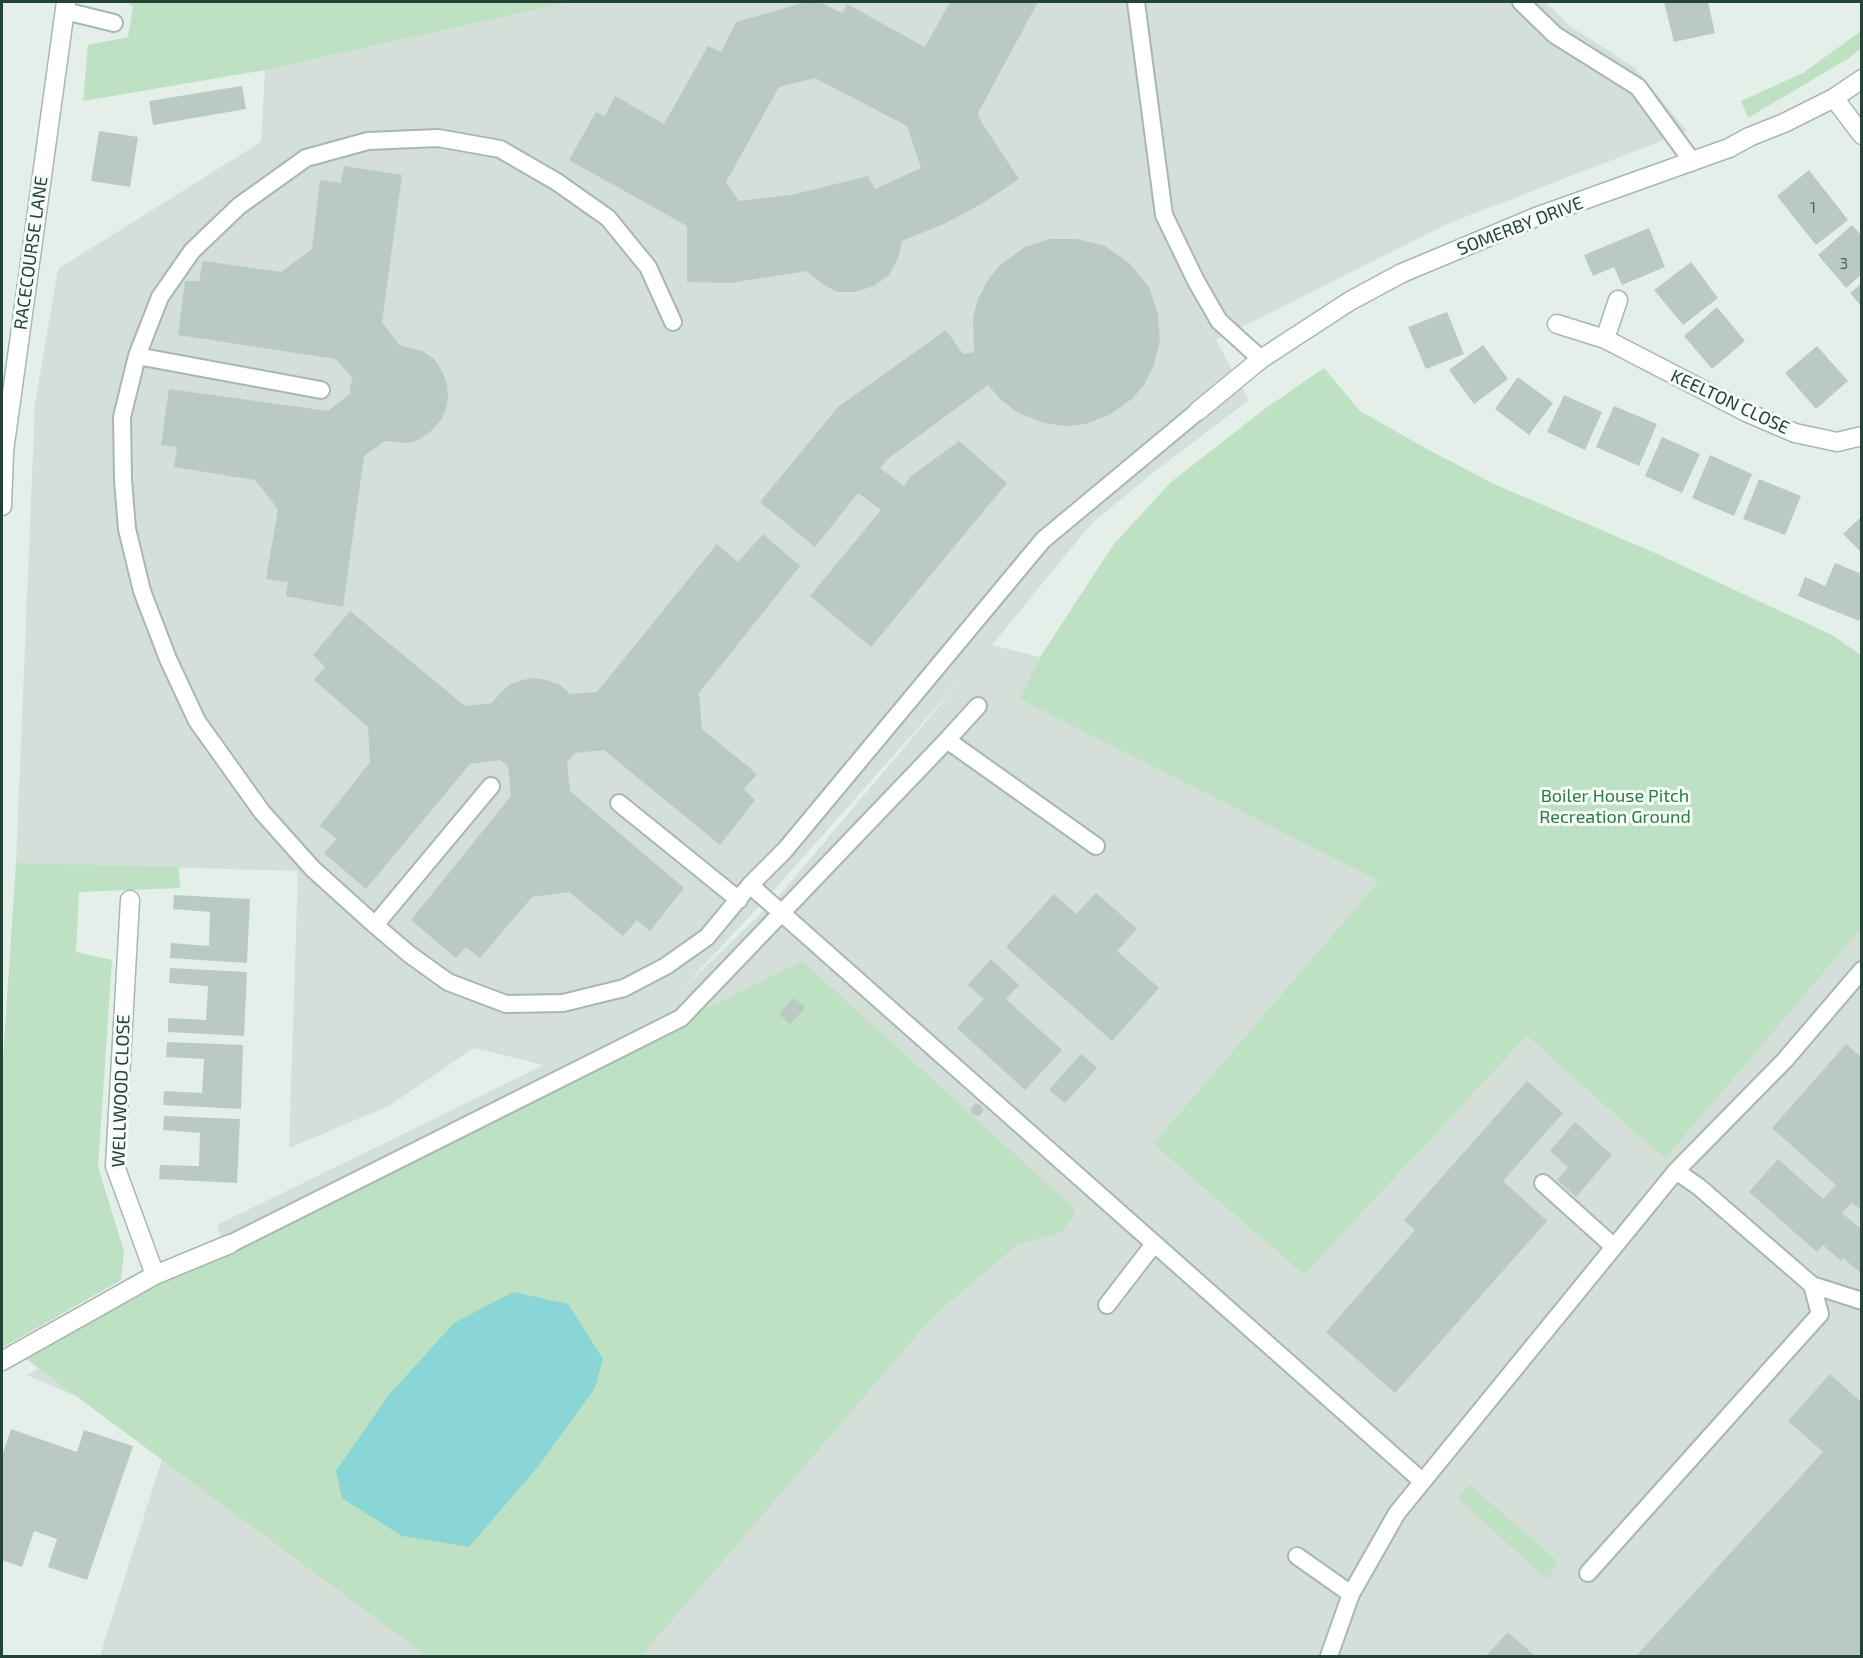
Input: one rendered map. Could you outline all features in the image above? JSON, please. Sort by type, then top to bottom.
[{"type":"street","name":"RACECOURSE LANE","points":[[2,506],[4,451],[66,6]]},
{"type":"street","name":"SOMERBY DRIVE","points":[[1198,411],[1261,359],[1350,301],[1402,273],[1536,217],[1729,148],[1834,98],[1862,79]]},
{"type":"street","points":[[1834,98],[1862,135]]},
{"type":"street","points":[[1605,339],[1618,300]]},
{"type":"street","name":"KEELTON CLOSE","points":[[1557,324],[1605,339],[1746,412],[1795,433],[1837,442],[1862,436]]},
{"type":"street","name":"WELLWOOD CLOSE","points":[[130,900],[115,1166],[155,1275]]},
{"type":"street","points":[[2,1361],[155,1275],[230,1244]]},
{"type":"lane","points":[[1136,2],[1164,215],[1219,321],[1261,359]]},
{"type":"lane","points":[[1521,2],[1555,35],[1638,87],[1692,161]]},
{"type":"lane","points":[[66,6],[114,23]]},
{"type":"lane","points":[[673,322],[648,267],[608,218],[557,182],[500,149],[438,138],[368,141],[306,158],[239,207],[192,251],[160,297],[137,356],[122,417],[123,480],[128,529],[142,591],[168,659],[197,721],[262,812],[313,869],[375,926],[448,982],[506,1004],[563,1003],[624,988],[666,966],[707,937],[750,885],[785,850],[1043,540],[1198,411]]},
{"type":"lane","points":[[137,356],[321,390]]},
{"type":"lane","points":[[230,1244],[681,1018],[948,740],[978,705]]},
{"type":"lane","points":[[948,740],[1096,846]]},
{"type":"lane","points":[[375,926],[491,786]]},
{"type":"lane","points":[[619,803],[738,900]]},
{"type":"lane","points":[[750,885],[1422,1481]]},
{"type":"lane","points":[[1329,1656],[1351,1594],[1396,1513],[1676,1171],[1785,1060],[1862,970]]},
{"type":"lane","points":[[1676,1171],[1699,1187],[1812,1285],[1862,1301]]},
{"type":"lane","points":[[1543,1183],[1613,1246]]},
{"type":"lane","points":[[1107,1305],[1154,1244]]},
{"type":"lane","points":[[1588,1573],[1820,1314],[1812,1285]]},
{"type":"lane","points":[[1297,1556],[1351,1594]]},
{"type":"shaded area","points":[[570,2],[1545,2],[1570,26],[1635,68],[1687,131],[1447,224],[1216,340],[1249,400],[1154,472],[1091,524],[992,645],[1040,657],[1021,699],[1380,881],[1153,1144],[1304,1275],[1527,1036],[1665,1159],[1861,927],[1861,1656],[100,1656],[169,1437],[27,1375],[232,1272],[217,1225],[544,1065],[474,1048],[389,1106],[289,1148],[298,871],[16,863],[35,404],[58,269],[261,142],[265,70]],"holes":[[[966,674],[778,897],[678,993],[765,900]]]},
{"type":"green space","points":[[126,2],[570,2],[265,70],[83,101],[88,45],[128,37],[133,7]]},
{"type":"green space","points":[[1861,31],[1861,48],[1849,58],[1748,118],[1741,101],[1803,73]]},
{"type":"green space","name":"Boiler House Pitch Recreation Ground","points":[[1324,368],[1360,411],[1427,449],[1494,484],[1655,553],[1832,635],[1861,655],[1862,927],[1665,1159],[1527,1036],[1304,1275],[1153,1144],[1379,881],[1020,699],[1040,657],[1114,544],[1171,482],[1266,408]]},
{"type":"green space","points":[[16,863],[179,867],[180,888],[79,892],[76,952],[112,960],[98,1167],[124,1251],[121,1280],[2,1348],[2,1074]]},
{"type":"green space","points":[[802,961],[1076,1210],[1062,1232],[1017,1245],[935,1314],[641,1656],[427,1656],[18,1353]]},
{"type":"green space","points":[[1469,1484],[1558,1562],[1547,1579],[1458,1499]]},
{"type":"water","points":[[513,1292],[568,1304],[603,1359],[595,1388],[537,1468],[469,1547],[402,1536],[342,1498],[336,1471],[388,1396],[454,1323]]},
{"type":"building","points":[[806,2],[820,2],[842,13],[847,4],[925,47],[950,2],[1038,2],[978,113],[982,123],[1019,179],[983,203],[946,223],[902,241],[898,258],[889,275],[874,286],[855,292],[837,292],[822,284],[807,271],[730,283],[687,282],[687,226],[569,160],[596,112],[605,116],[615,96],[664,124],[708,46],[721,52],[736,22]],"holes":[[[815,78],[907,126],[921,168],[875,189],[868,176],[791,195],[739,201],[726,182],[779,87]]]},
{"type":"building","points":[[1664,2],[1708,2],[1715,33],[1674,42]]},
{"type":"building","points":[[242,86],[246,109],[153,125],[149,101]]},
{"type":"building","points":[[99,131],[138,137],[130,187],[91,181]]},
{"type":"building","points":[[344,166],[402,175],[382,322],[399,345],[422,351],[434,359],[447,384],[448,397],[441,420],[430,432],[408,443],[385,441],[364,456],[343,607],[286,596],[288,582],[266,579],[278,509],[255,480],[174,467],[177,447],[161,445],[169,389],[328,411],[350,394],[353,378],[335,359],[178,335],[185,281],[199,281],[203,261],[281,272],[312,249],[320,180],[341,183]]},
{"type":"building","points":[[1809,170],[1848,220],[1816,245],[1777,196]]},
{"type":"building","points":[[1852,225],[1862,236],[1862,274],[1846,288],[1818,255]]},
{"type":"building","points":[[1649,228],[1665,267],[1622,285],[1614,267],[1593,276],[1584,255]]},
{"type":"building","points":[[1050,239],[1077,239],[1105,246],[1129,263],[1149,287],[1158,314],[1160,340],[1154,365],[1144,385],[1132,399],[1109,415],[1086,424],[1065,426],[1044,423],[1017,412],[1001,400],[988,385],[889,458],[880,468],[904,486],[910,477],[959,441],[1007,483],[871,647],[810,596],[881,510],[858,493],[815,547],[760,502],[838,407],[946,330],[963,354],[974,352],[973,317],[978,299],[988,280],[1000,265],[1025,247]]},
{"type":"building","points":[[1691,262],[1718,298],[1683,325],[1654,290]]},
{"type":"building","points":[[1862,283],[1862,307],[1850,293]]},
{"type":"building","points":[[1717,307],[1745,341],[1712,369],[1684,336]]},
{"type":"building","points":[[1447,312],[1464,354],[1426,369],[1408,327]]},
{"type":"building","points":[[1483,345],[1508,379],[1474,404],[1449,370]]},
{"type":"building","points":[[1817,346],[1848,381],[1816,409],[1785,373]]},
{"type":"building","points":[[1518,377],[1553,403],[1529,435],[1495,409]]},
{"type":"building","points":[[1564,395],[1602,412],[1585,450],[1547,432]]},
{"type":"building","points":[[1614,406],[1657,424],[1639,466],[1596,447]]},
{"type":"building","points":[[1662,437],[1700,454],[1682,493],[1645,476]]},
{"type":"building","points":[[1710,455],[1752,474],[1734,516],[1692,498]]},
{"type":"building","points":[[1759,479],[1801,496],[1785,535],[1743,519]]},
{"type":"building","points":[[1862,516],[1862,553],[1843,534]]},
{"type":"building","points":[[763,534],[800,566],[699,693],[702,729],[757,774],[744,789],[755,800],[720,845],[604,750],[575,753],[567,762],[570,791],[684,888],[650,931],[637,920],[623,936],[569,892],[532,897],[480,958],[466,947],[456,958],[411,920],[511,796],[508,766],[500,760],[470,764],[366,889],[324,853],[337,839],[320,826],[370,762],[368,727],[314,680],[325,667],[313,655],[350,611],[465,706],[492,703],[511,684],[534,678],[560,685],[570,694],[597,692],[717,544],[738,562]]},
{"type":"building","points":[[1835,563],[1862,574],[1862,615],[1859,621],[1798,596],[1805,577],[1825,586]]},
{"type":"building","points":[[1096,893],[1137,929],[1117,951],[1159,988],[1112,1041],[1006,947],[1054,894],[1076,914]]},
{"type":"building","points":[[174,895],[250,899],[247,963],[170,958],[171,943],[209,946],[210,912],[173,909]]},
{"type":"building","points":[[991,959],[1019,985],[1006,999],[1062,1050],[1025,1090],[957,1028],[984,999],[968,985]]},
{"type":"building","points":[[170,968],[247,972],[244,1036],[168,1032],[168,1018],[206,1020],[208,986],[169,983]]},
{"type":"building","points":[[794,998],[805,1008],[790,1024],[779,1014]]},
{"type":"building","points":[[167,1042],[243,1045],[241,1109],[163,1105],[164,1091],[202,1093],[204,1059],[166,1057]]},
{"type":"building","points":[[1846,1044],[1862,1058],[1862,1211],[1852,1203],[1842,1213],[1862,1230],[1862,1274],[1843,1258],[1841,1261],[1823,1245],[1817,1252],[1749,1192],[1778,1159],[1823,1199],[1836,1185],[1772,1128]]},
{"type":"building","points":[[1081,1054],[1097,1068],[1065,1103],[1049,1090]]},
{"type":"building","points":[[1527,1081],[1563,1113],[1503,1181],[1547,1221],[1395,1393],[1326,1332],[1415,1230],[1404,1220]]},
{"type":"building","points":[[979,1104],[983,1110],[979,1116],[975,1116],[971,1108]]},
{"type":"building","points":[[164,1116],[240,1119],[237,1183],[159,1179],[160,1165],[199,1166],[200,1133],[163,1130]]},
{"type":"building","points":[[1575,1122],[1612,1155],[1576,1197],[1557,1180],[1568,1167],[1550,1151]]},
{"type":"building","points":[[1830,1374],[1862,1403],[1862,1656],[1636,1656],[1823,1452],[1788,1421]]},
{"type":"building","points":[[11,1429],[77,1452],[84,1430],[133,1446],[87,1580],[48,1567],[57,1539],[34,1531],[22,1567],[2,1560],[2,1456]]},
{"type":"building","points":[[1508,1632],[1535,1656],[1486,1656]]}]
